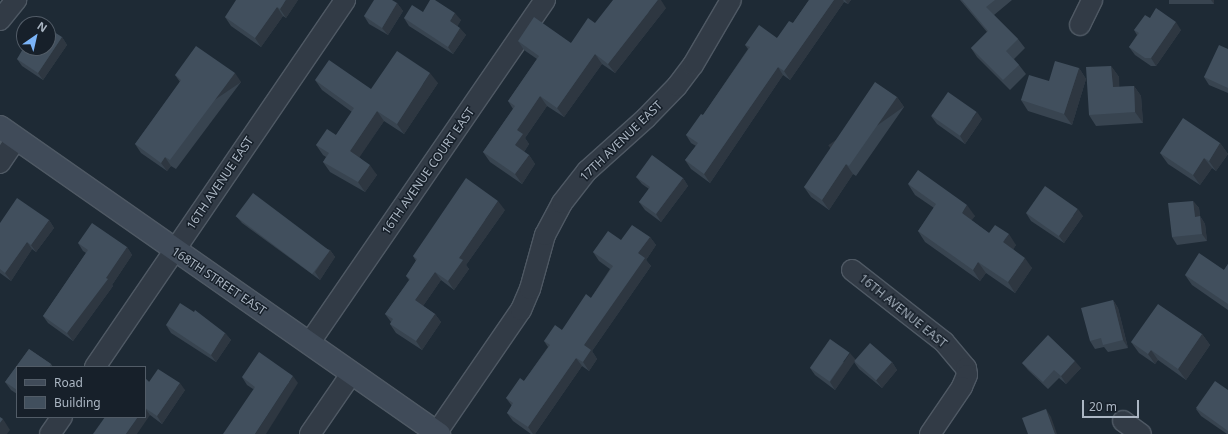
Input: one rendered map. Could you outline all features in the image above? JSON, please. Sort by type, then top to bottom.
[{"type":"street","points":[[0,20],[16,0]]},
{"type":"street","name":"16TH AVENUE EAST","points":[[96,366],[345,0]]},
{"type":"street","name":"16TH AVENUE COURT EAST","points":[[310,342],[545,0]]},
{"type":"street","name":"17TH AVENUE EAST","points":[[438,433],[521,310],[530,289],[545,235],[562,203],[587,171],[646,118],[677,86],[693,65],[731,0]]},
{"type":"street","points":[[1080,25],[1092,0]]},
{"type":"street","points":[[0,163],[8,133]]},
{"type":"street","name":"168TH STREET EAST","points":[[8,133],[174,250],[310,342],[438,433]]},
{"type":"street","name":"16TH AVENUE EAST","points":[[852,270],[944,342],[966,368],[967,375],[962,387],[930,434]]},
{"type":"street","points":[[310,434],[352,373]]},
{"type":"street","points":[[50,434],[61,418]]},
{"type":"street","points":[[1123,421],[1141,434]]},
{"type":"building","points":[[236,0],[286,0],[280,9],[277,7],[255,38],[225,17]]},
{"type":"building","points":[[374,0],[392,0],[397,3],[382,28],[364,16]]},
{"type":"building","points":[[430,0],[435,0],[455,13],[450,21],[460,28],[448,47],[404,18],[412,5],[423,12]]},
{"type":"building","points":[[613,0],[658,0],[608,64],[595,54],[557,108],[540,96],[517,130],[523,134],[515,145],[529,155],[515,174],[483,152],[515,106],[508,101],[539,56],[518,41],[534,17],[571,43],[588,18],[595,23]]},
{"type":"building","points":[[809,0],[834,0],[784,71],[778,67],[704,174],[685,160],[698,143],[686,135],[701,114],[703,115],[750,47],[745,45],[759,25],[777,38],[789,21],[793,23]]},
{"type":"building","points":[[962,0],[995,0],[986,7],[1018,39],[1006,51],[1019,65],[1003,80],[971,48],[988,31]]},
{"type":"building","points":[[1156,8],[1176,22],[1151,58],[1145,58],[1129,47],[1139,33],[1134,30],[1145,15],[1150,18]]},
{"type":"building","points":[[56,33],[62,37],[56,46]]},
{"type":"building","points":[[1219,45],[1228,49],[1228,88],[1204,77]]},
{"type":"building","points":[[196,46],[235,73],[170,160],[165,157],[161,163],[135,144],[181,80],[175,75]]},
{"type":"building","points":[[397,51],[430,73],[397,124],[377,111],[350,151],[370,165],[358,182],[323,162],[329,153],[316,145],[327,129],[336,135],[354,108],[315,80],[329,60],[371,89]]},
{"type":"building","points":[[19,56],[49,56],[38,73],[17,59]]},
{"type":"building","points":[[1055,61],[1079,68],[1064,114],[1021,100],[1029,75],[1049,81]]},
{"type":"building","points":[[1111,66],[1113,87],[1134,86],[1135,112],[1089,115],[1086,67]]},
{"type":"building","points":[[875,82],[897,97],[849,166],[846,164],[822,200],[804,187]]},
{"type":"building","points":[[948,92],[977,112],[960,136],[931,116]]},
{"type":"building","points":[[1183,118],[1220,143],[1209,161],[1204,158],[1193,175],[1160,153]]},
{"type":"building","points":[[652,155],[683,178],[656,214],[639,202],[650,187],[636,177]]},
{"type":"building","points":[[918,170],[967,205],[962,213],[989,233],[995,225],[1009,234],[1003,242],[1025,258],[1008,282],[978,262],[973,270],[918,231],[936,204],[908,184]]},
{"type":"building","points":[[466,178],[498,201],[459,258],[463,260],[448,281],[435,272],[415,300],[435,314],[416,341],[390,324],[393,319],[385,314],[410,279],[406,276],[417,259],[413,256]]},
{"type":"building","points":[[1045,186],[1078,209],[1059,236],[1026,213]]},
{"type":"building","points":[[253,193],[330,251],[312,274],[236,216]]},
{"type":"building","points":[[17,198],[49,220],[31,245],[27,242],[5,273],[0,269],[0,223]]},
{"type":"building","points":[[1193,201],[1195,217],[1200,216],[1202,234],[1172,237],[1168,203]]},
{"type":"building","points":[[92,223],[127,247],[106,278],[108,279],[67,333],[43,316],[88,250],[78,243]]},
{"type":"building","points":[[632,225],[650,237],[638,253],[645,258],[584,345],[591,350],[583,362],[576,358],[528,427],[507,413],[513,403],[506,398],[520,378],[524,381],[550,345],[544,341],[555,325],[562,330],[586,294],[591,298],[613,266],[593,252],[608,231],[621,240]]},
{"type":"building","points":[[1199,253],[1224,270],[1228,264],[1228,304],[1185,275]]},
{"type":"building","points":[[1113,300],[1123,340],[1103,345],[1101,338],[1090,341],[1081,308]]},
{"type":"building","points":[[180,303],[194,312],[195,310],[225,333],[211,355],[166,325]]},
{"type":"building","points":[[1158,304],[1202,334],[1178,369],[1151,350],[1148,354],[1131,342]]},
{"type":"building","points":[[1048,335],[1075,361],[1061,376],[1054,370],[1043,382],[1022,363]]},
{"type":"building","points":[[830,339],[850,353],[830,381],[810,368]]},
{"type":"building","points":[[870,343],[892,362],[876,380],[854,361]]},
{"type":"building","points":[[29,349],[51,364],[50,366],[17,366]]},
{"type":"building","points":[[259,352],[293,376],[255,434],[223,434],[255,387],[242,377]]},
{"type":"building","points":[[16,367],[16,389],[5,382]]},
{"type":"building","points":[[158,369],[180,383],[157,416],[146,409],[146,379],[149,382]]},
{"type":"building","points":[[1215,381],[1228,390],[1228,431],[1196,408]]},
{"type":"building","points":[[1046,409],[1055,434],[1028,434],[1022,418]]},
{"type":"building","points":[[104,418],[137,418],[126,434],[93,434]]}]
